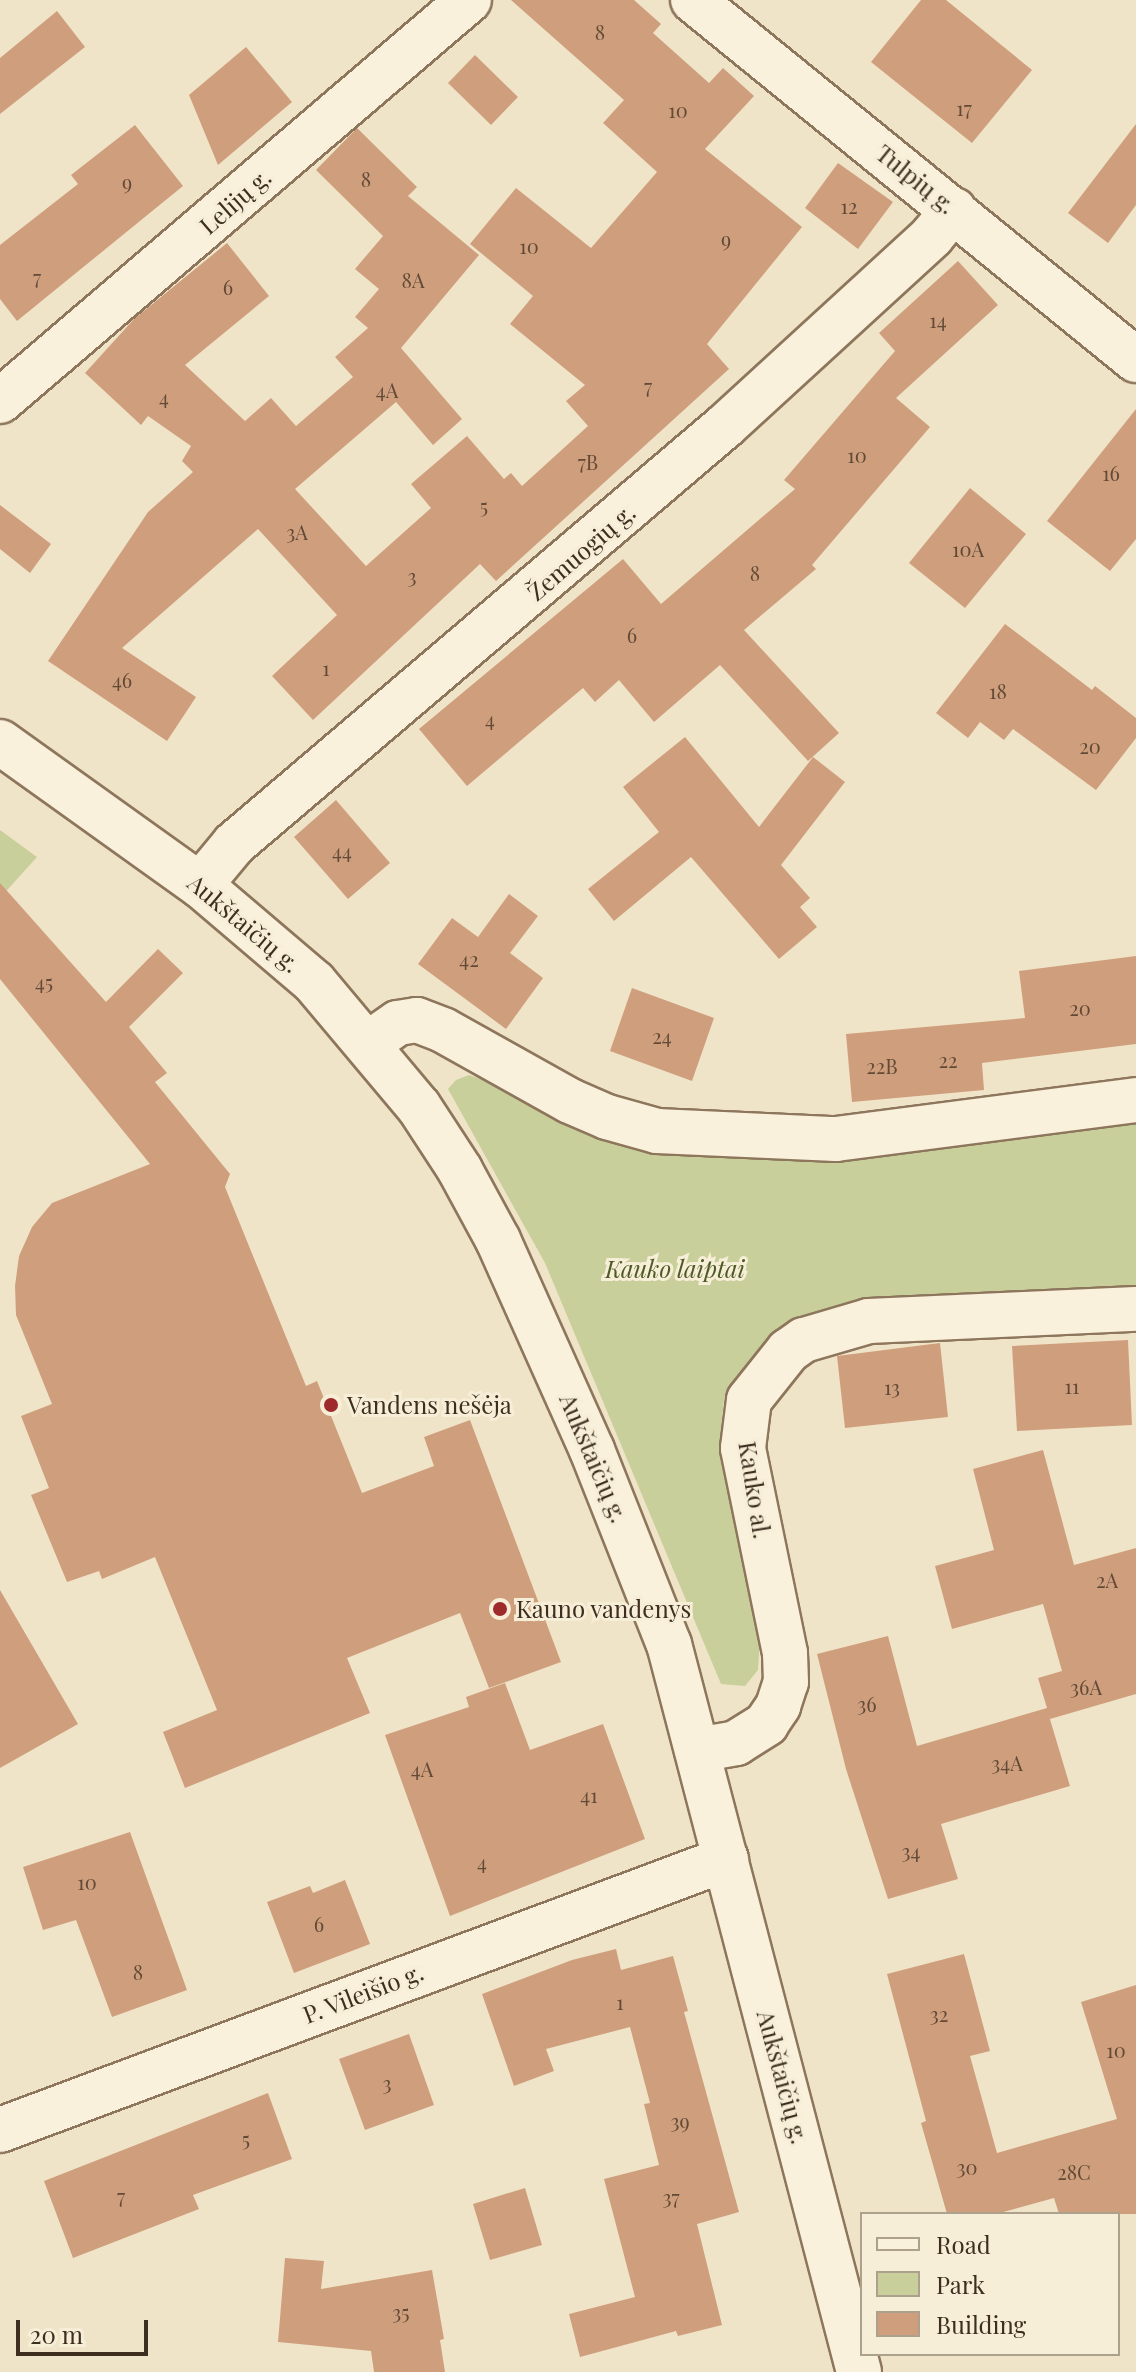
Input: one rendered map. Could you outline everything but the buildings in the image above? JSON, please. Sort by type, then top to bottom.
[{"type":"street","name":"Lelijų g.","points":[[0,401],[469,0]]},
{"type":"street","name":"Tulpių g.","points":[[693,0],[1136,360]]},
{"type":"street","name":"Žemuogių g.","points":[[200,885],[234,844],[725,426],[932,236],[954,210]]},
{"type":"street","name":"Aukštaičių g.","points":[[0,742],[200,885],[314,982],[369,1043],[419,1107],[460,1170],[511,1268],[647,1581],[669,1644],[859,2372]]},
{"type":"street","points":[[369,1043],[398,1023],[417,1020],[443,1030],[570,1101],[607,1117],[657,1131],[836,1139],[1136,1100]]},
{"type":"street","name":"Kauko al.","points":[[697,1750],[736,1743],[766,1724],[778,1706],[786,1682],[785,1653],[743,1448],[749,1400],[788,1351],[804,1340],[869,1321],[1136,1309]]},
{"type":"street","name":"P. Vileišio g.","points":[[0,2130],[726,1859]]},
{"type":"green space","points":[[0,830],[37,857],[0,898]]},
{"type":"green space","name":"Kauko laiptai","points":[[469,1075],[501,1086],[569,1120],[1136,1121],[1136,1292],[826,1312],[776,1330],[737,1376],[724,1399],[720,1440],[760,1638],[758,1670],[745,1686],[721,1684],[545,1263],[448,1089],[456,1080]]},
{"type":"place","name":"Vandens nešėja","points":[[331,1405]]},
{"type":"place","name":"Kauno vandenys","points":[[500,1609]]}]
